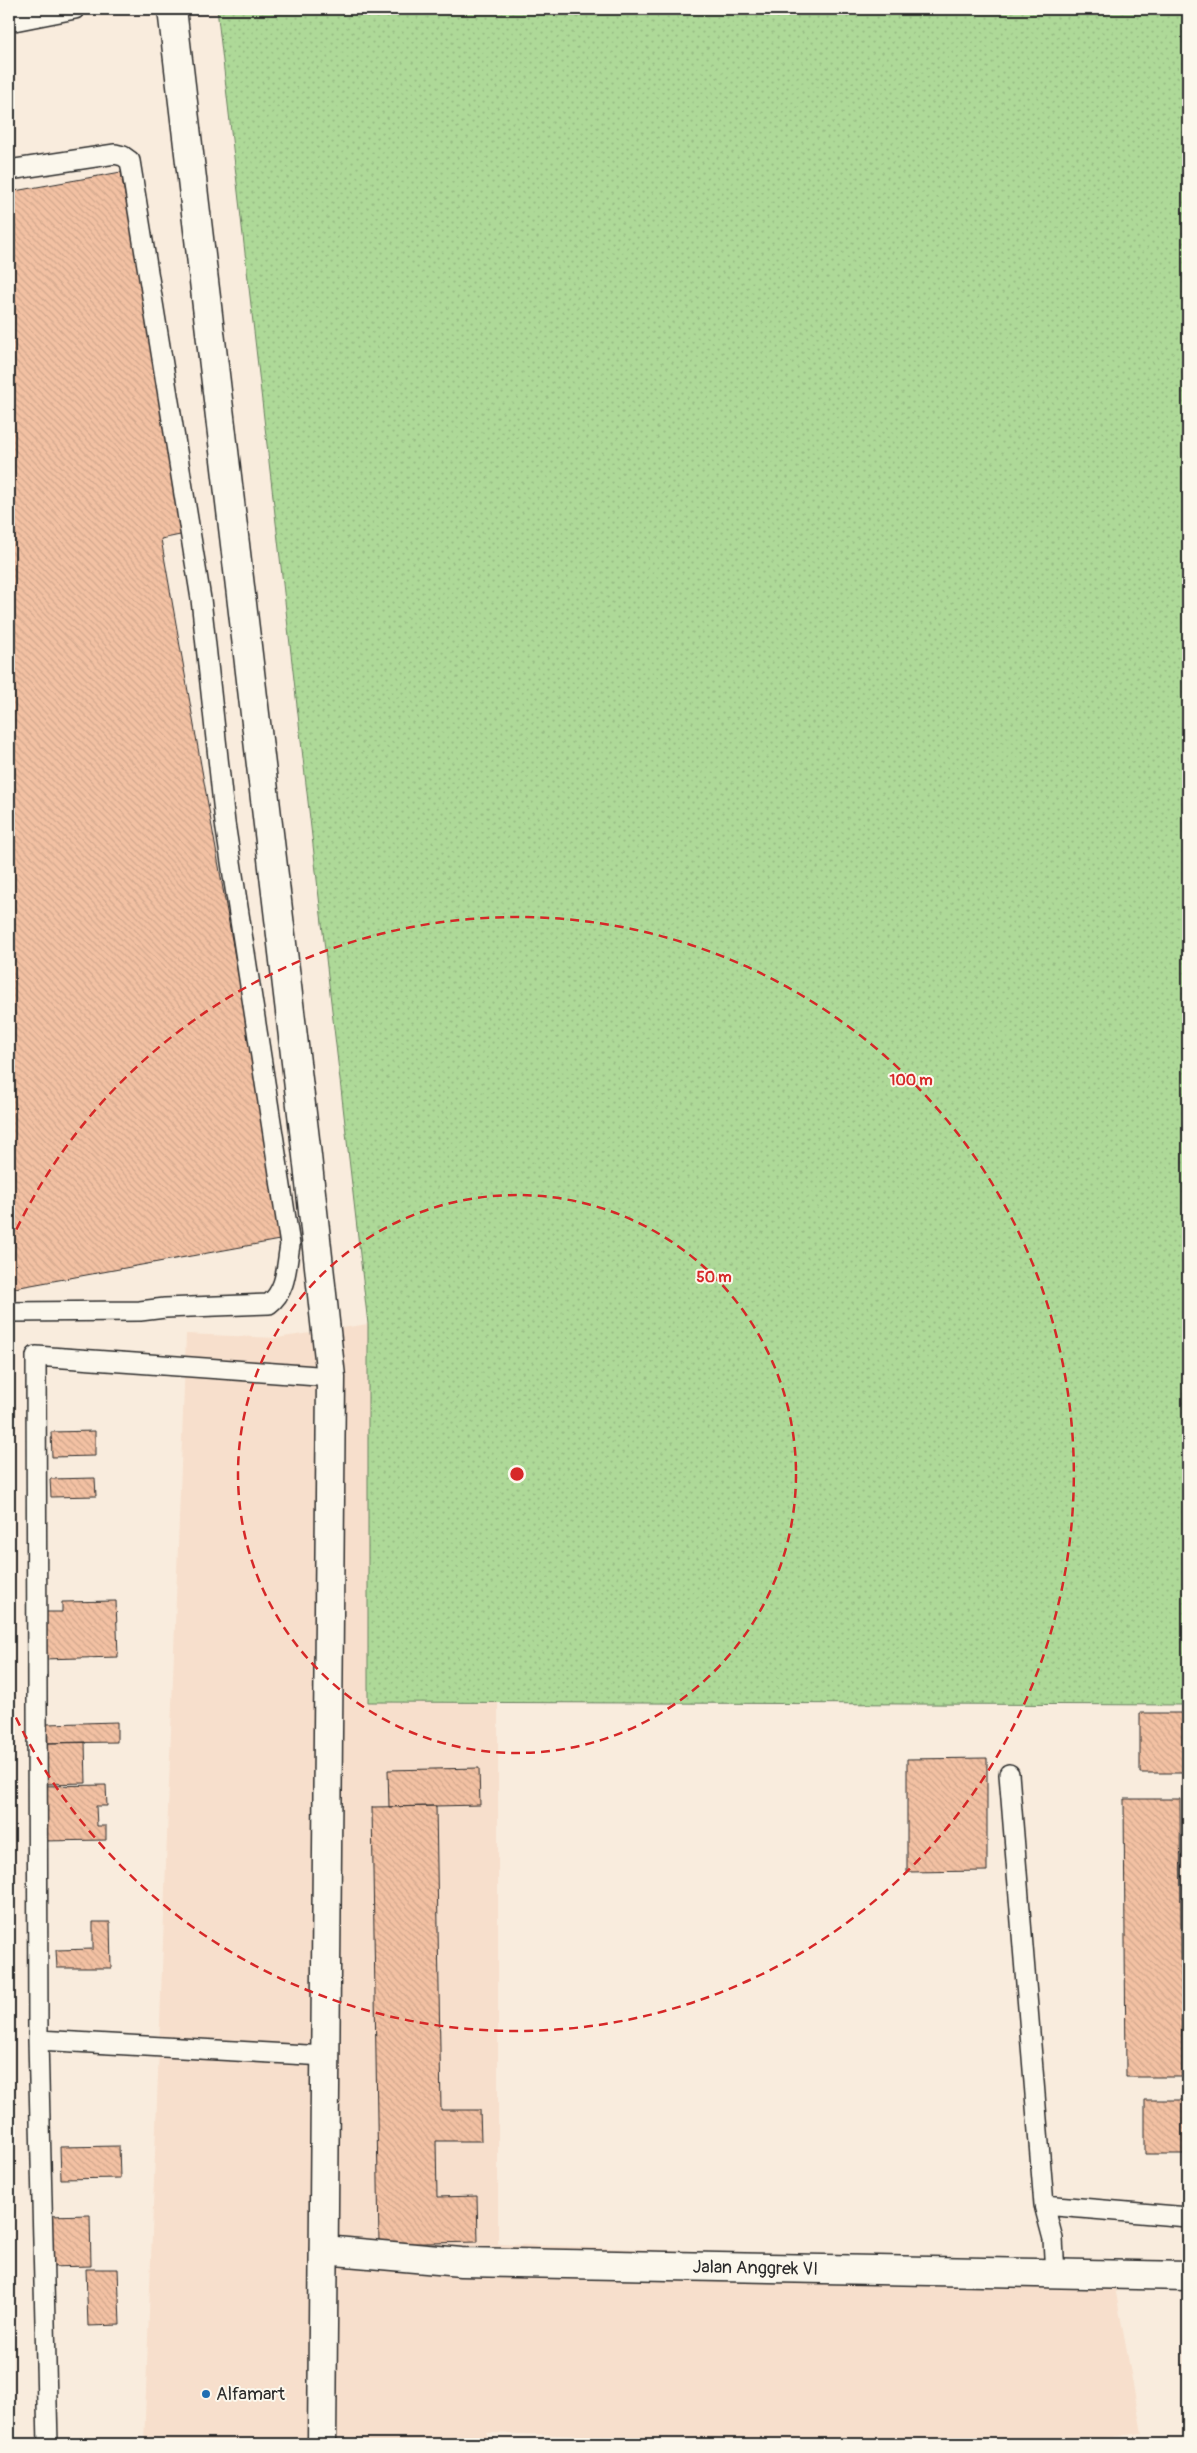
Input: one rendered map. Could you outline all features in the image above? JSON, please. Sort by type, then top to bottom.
[{"type":"street","points":[[172,9],[306,1146],[331,1377],[322,2444]]},
{"type":"street","name":"Jalan Anggrek VI","points":[[324,2250],[461,2262],[1188,2276]]},
{"type":"lane","points":[[9,22],[75,9]]},
{"type":"lane","points":[[9,170],[115,154],[123,156],[130,161],[201,599],[225,823],[290,1245],[283,1286],[278,1297],[269,1304],[165,1308],[140,1311],[9,1312]]},
{"type":"lane","points":[[48,2444],[38,2040],[36,1356],[331,1377]]},
{"type":"lane","points":[[1009,1774],[1044,2205],[1053,2239],[1055,2274]]},
{"type":"lane","points":[[38,2040],[326,2056]]},
{"type":"lane","points":[[1044,2205],[1188,2217]]},
{"type":"shaded area","points":[[368,1324],[368,1702],[498,1703],[498,2244],[1111,2266],[1142,2433],[1059,2444],[888,2444],[487,2433],[488,2444],[144,2444],[186,1334],[277,1338]]},
{"type":"green space","points":[[217,9],[1188,9],[1188,1705],[368,1702],[368,1324]]},
{"type":"building","points":[[121,172],[185,534],[161,539],[285,1239],[9,1289],[9,192]]},
{"type":"building","points":[[95,1431],[95,1456],[52,1457],[51,1432]]},
{"type":"building","points":[[95,1478],[96,1496],[51,1497],[50,1479]]},
{"type":"building","points":[[116,1601],[118,1657],[42,1659],[41,1612],[62,1612],[62,1602]]},
{"type":"building","points":[[1140,1713],[1188,1713],[1188,1773],[1140,1773]]},
{"type":"building","points":[[117,1722],[117,1742],[48,1743],[47,1724]]},
{"type":"building","points":[[85,1742],[86,1783],[46,1784],[45,1743]]},
{"type":"building","points":[[987,1758],[987,1871],[907,1872],[907,1759]]},
{"type":"building","points":[[479,1768],[480,1805],[389,1807],[388,1770]]},
{"type":"building","points":[[106,1785],[107,1806],[96,1806],[97,1826],[106,1826],[106,1840],[42,1841],[41,1786]]},
{"type":"building","points":[[1124,1799],[1180,1799],[1182,2077],[1126,2077]]},
{"type":"building","points":[[436,1806],[441,2110],[480,2110],[481,2141],[436,2141],[437,2197],[477,2196],[478,2242],[379,2244],[372,1807]]},
{"type":"building","points":[[93,1922],[110,1922],[111,1968],[57,1968],[56,1950],[93,1949]]},
{"type":"building","points":[[1145,2100],[1188,2100],[1188,2154],[1145,2154]]},
{"type":"building","points":[[119,2146],[120,2178],[61,2179],[60,2147]]},
{"type":"building","points":[[90,2215],[91,2266],[47,2267],[46,2216]]},
{"type":"building","points":[[86,2269],[118,2269],[120,2325],[88,2326]]},
{"type":"place","name":"Alfamart","points":[[206,2394]]}]
